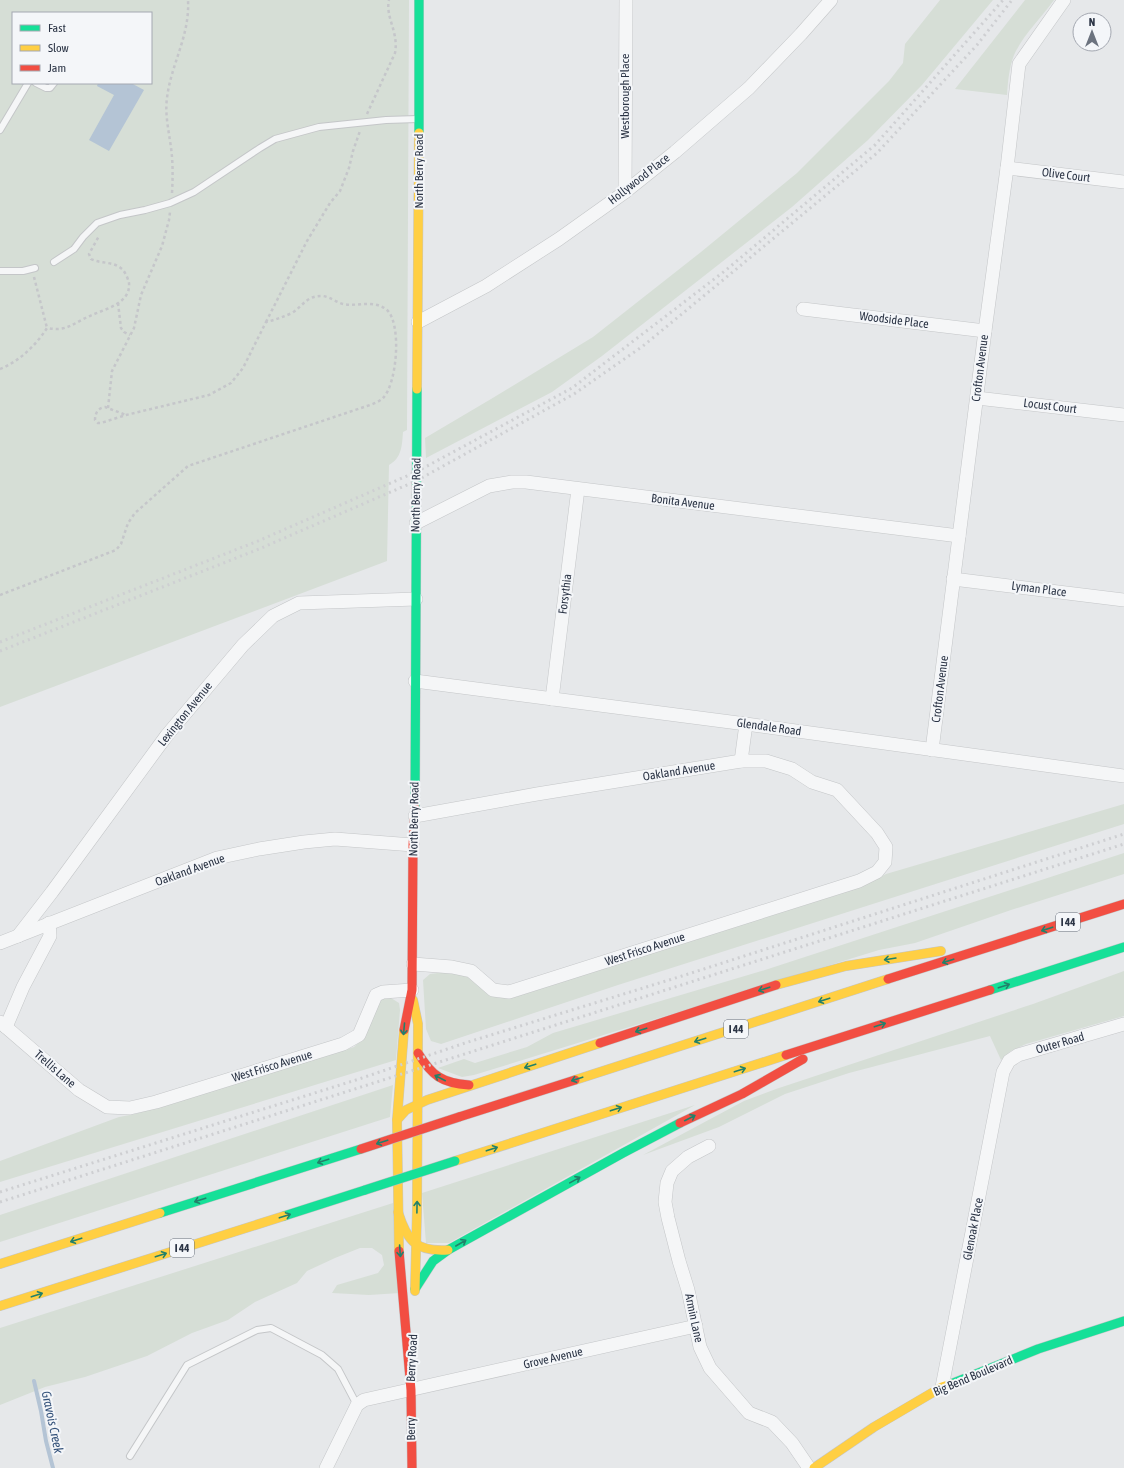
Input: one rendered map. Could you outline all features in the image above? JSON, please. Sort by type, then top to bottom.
[{"type":"main road","name":"North Berry Road","points":[[397,1120],[405,1023],[412,990],[413,964],[413,845],[415,816],[414,681],[420,119],[419,0]]},
{"type":"main road","name":"I 44","points":[[0,1264],[1124,904]]},
{"type":"main road","points":[[397,1120],[406,1110],[418,1103],[789,981],[846,966],[1012,940]]},
{"type":"main road","name":"I 44","points":[[0,1306],[1124,947]]},
{"type":"main road","name":"North Berry Road","points":[[412,990],[418,1024],[418,1103]]},
{"type":"main road","points":[[418,1103],[415,1293],[433,1261],[448,1250],[623,1153],[694,1116],[742,1094],[843,1037]]},
{"type":"main road","points":[[418,1053],[430,1072],[441,1080],[456,1084],[474,1085]]},
{"type":"main road","name":"Berry Road","points":[[397,1120],[400,1254],[411,1390]]},
{"type":"main road","points":[[398,1212],[401,1223],[407,1235],[416,1246],[426,1250],[448,1250]]},
{"type":"main road","name":"Berry Road","points":[[411,1390],[414,1320]]},
{"type":"main road","name":"Big Bend Boulevard","points":[[814,1468],[874,1427],[942,1387],[1038,1349],[1124,1321]]},
{"type":"main road","name":"Berry","points":[[411,1390],[412,1468]]},
{"type":"street","name":"Westborough Place","points":[[625,192],[626,0]]},
{"type":"street","name":"Hollywood Place","points":[[418,322],[486,286],[559,239],[625,192],[675,152],[749,88],[801,34],[831,0]]},
{"type":"street","name":"Crofton Avenue","points":[[932,750],[1019,64],[1064,0]]},
{"type":"street","name":"Olive Court","points":[[1007,168],[1124,182]]},
{"type":"street","name":"Woodside Place","points":[[803,309],[984,331]]},
{"type":"street","name":"Locust Court","points":[[977,398],[1124,415]]},
{"type":"street","name":"Bonita Avenue","points":[[416,523],[477,492],[499,484],[526,482],[959,536]]},
{"type":"street","name":"Forsythia","points":[[552,699],[578,489]]},
{"type":"street","name":"Lyman Place","points":[[953,579],[1124,600]]},
{"type":"street","name":"Lexington Avenue","points":[[18,936],[167,735],[243,645],[273,616],[300,603],[416,599]]},
{"type":"street","name":"Glendale Road","points":[[414,681],[746,724],[1124,776]]},
{"type":"street","points":[[741,761],[746,724]]},
{"type":"street","name":"Oakland Avenue","points":[[415,816],[537,794],[741,761],[766,761],[792,769],[812,782],[837,790],[877,833],[886,847],[884,862],[877,872]]},
{"type":"street","name":"Oakland Avenue","points":[[0,943],[218,858],[259,849],[335,839],[413,845]]},
{"type":"street","name":"West Frisco Avenue","points":[[413,964],[452,967],[471,971],[493,990],[509,992],[859,881],[877,872]]},
{"type":"street","name":"Trellis Lane","points":[[49,923],[50,936],[3,1024],[79,1090],[107,1107]]},
{"type":"street","name":"West Frisco Avenue","points":[[107,1107],[130,1108],[156,1102],[343,1044],[359,1035],[376,995],[383,992],[412,990]]},
{"type":"street","name":"Outer Road","points":[[1003,1072],[1009,1062],[1018,1055],[1124,1024]]},
{"type":"street","name":"Glenoak Place","points":[[942,1387],[1003,1072]]},
{"type":"street","name":"Armin Lane","points":[[709,1146],[688,1157],[672,1171],[667,1183],[666,1202],[668,1218],[678,1261],[688,1290],[700,1347],[710,1368],[749,1413],[772,1422],[792,1443],[809,1468]]},
{"type":"street","name":"Grove Avenue","points":[[411,1390],[696,1326]]},
{"type":"street","points":[[326,1468],[357,1405],[364,1400],[411,1390]]},
{"type":"lane","points":[[0,130],[27,84]]},
{"type":"lane","points":[[38,84],[46,88],[50,88],[53,84]]},
{"type":"lane","points":[[54,262],[74,249],[83,237],[97,223],[120,215],[170,204],[194,192],[275,139],[319,127],[363,122],[420,119]]},
{"type":"lane","points":[[0,271],[18,271],[33,268]]},
{"type":"lane","points":[[130,1456],[187,1365],[257,1330],[271,1328],[322,1355],[338,1369],[357,1405]]},
{"type":"path","points":[[126,415],[105,407],[98,410],[95,420],[98,423],[101,423],[126,415],[208,395],[230,383],[243,368],[307,241],[330,203],[340,191],[349,168],[363,122],[395,53],[397,44],[388,8],[389,0]]},
{"type":"path","points":[[47,328],[58,329],[69,327],[88,316],[118,303],[126,296],[129,286],[128,279],[122,269],[106,262],[96,262],[91,259],[89,254],[99,235],[97,223]]},
{"type":"path","points":[[0,369],[19,359],[40,338],[47,328],[33,268]]},
{"type":"path","points":[[0,595],[116,550],[121,544],[128,523],[135,513],[188,466],[367,406],[383,398],[387,393],[395,363],[396,336],[392,316],[386,309],[379,305],[341,304],[329,298],[316,296],[302,303],[293,312],[266,322]]},
{"type":"path","points":[[118,303],[121,328],[124,332],[130,335]]},
{"type":"shaded area","points":[[0,0],[409,0],[407,430],[403,432],[402,446],[397,459],[389,465],[387,561],[0,707]]},
{"type":"shaded area","points":[[940,0],[993,0],[922,85],[868,140],[792,207],[602,356],[552,392],[426,458],[425,438],[593,337],[701,252],[797,173],[889,81],[903,63],[905,44]]},
{"type":"shaded area","points":[[1025,0],[1054,0],[1027,34],[1014,55],[1008,80],[1007,95],[955,89]]},
{"type":"shaded area","points":[[1124,804],[1124,824],[618,985],[441,1044],[431,1041],[426,1029],[423,980],[430,974],[445,972],[464,974],[491,996],[512,998],[865,885],[886,874]]},
{"type":"shaded area","points":[[1124,853],[1124,874],[1011,910],[915,943],[879,950],[474,1075],[462,1077],[438,1068],[464,1059],[475,1063],[527,1047],[553,1033],[765,970]]},
{"type":"shaded area","points":[[1124,971],[1124,1016],[1026,1044],[1011,1051],[1001,1060],[990,1036],[849,1073],[785,1094],[719,1127],[643,1155],[744,1101],[1033,1004]]},
{"type":"shaded area","points":[[391,998],[399,1003],[400,1010],[396,1060],[0,1182],[0,1161],[119,1117],[135,1114],[354,1047],[364,1037],[381,999]]},
{"type":"shaded area","points":[[393,1085],[390,1117],[0,1242],[0,1215]]},
{"type":"shaded area","points":[[695,1105],[449,1243],[426,1243],[422,1193]]},
{"type":"shaded area","points":[[393,1203],[400,1293],[369,1295],[332,1293],[337,1285],[378,1273],[384,1265],[382,1255],[372,1248],[360,1248],[307,1271],[297,1283],[255,1302],[228,1320],[192,1333],[147,1356],[85,1377],[45,1387],[0,1405],[0,1328]]},
{"type":"water","points":[[98,84],[133,84],[144,90],[109,151],[89,140],[114,95],[97,86]]},
{"type":"waterway","name":"Gravois Creek","points":[[34,1381],[53,1468]]},
{"type":"railway","points":[[0,642],[258,541],[416,472],[572,388],[726,270],[875,145],[1003,0]]},
{"type":"railway","points":[[0,651],[259,549],[416,481],[574,394],[643,346],[877,153],[977,45],[1012,0]]},
{"type":"railway","points":[[0,1192],[359,1079],[465,1043],[682,976],[1124,834]]},
{"type":"railway","points":[[0,1202],[1124,844]]},
{"type":"traffic: fast","points":[[419,0],[419,133]]},
{"type":"traffic: fast","points":[[415,808],[417,389]]},
{"type":"traffic: fast","points":[[990,990],[1124,947]]},
{"type":"traffic: fast","points":[[415,1289],[433,1261],[448,1250],[680,1123]]},
{"type":"traffic: fast","points":[[160,1213],[361,1149]]},
{"type":"traffic: fast","points":[[365,1190],[455,1161]]},
{"type":"traffic: fast","points":[[284,1216],[365,1190]]},
{"type":"traffic: fast","points":[[951,1384],[1038,1349],[1124,1321]]},
{"type":"traffic: slow","points":[[417,389],[419,133]]},
{"type":"traffic: slow","points":[[776,985],[846,966],[941,951]]},
{"type":"traffic: slow","points":[[575,1080],[888,979]]},
{"type":"traffic: slow","points":[[413,1000],[418,1024],[415,1291]]},
{"type":"traffic: slow","points":[[399,1251],[397,1120],[404,1030]]},
{"type":"traffic: slow","points":[[397,1120],[406,1110],[427,1100],[600,1043]]},
{"type":"traffic: slow","points":[[455,1161],[786,1055]]},
{"type":"traffic: slow","points":[[398,1212],[405,1230],[414,1243],[420,1247],[428,1249],[448,1250]]},
{"type":"traffic: slow","points":[[0,1264],[160,1213]]},
{"type":"traffic: slow","points":[[0,1306],[284,1216]]},
{"type":"traffic: slow","points":[[814,1468],[874,1427],[942,1387],[951,1384]]},
{"type":"traffic: jam","points":[[404,1030],[412,990],[413,845],[415,808]]},
{"type":"traffic: jam","points":[[888,979],[1124,904]]},
{"type":"traffic: jam","points":[[600,1043],[776,985]]},
{"type":"traffic: jam","points":[[786,1055],[990,990]]},
{"type":"traffic: jam","points":[[418,1053],[433,1073],[439,1077],[452,1082],[469,1085]]},
{"type":"traffic: jam","points":[[680,1123],[742,1094],[803,1059]]},
{"type":"traffic: jam","points":[[459,1117],[575,1080]]},
{"type":"traffic: jam","points":[[361,1149],[459,1117]]},
{"type":"traffic: jam","points":[[399,1251],[411,1390],[412,1468]]}]
